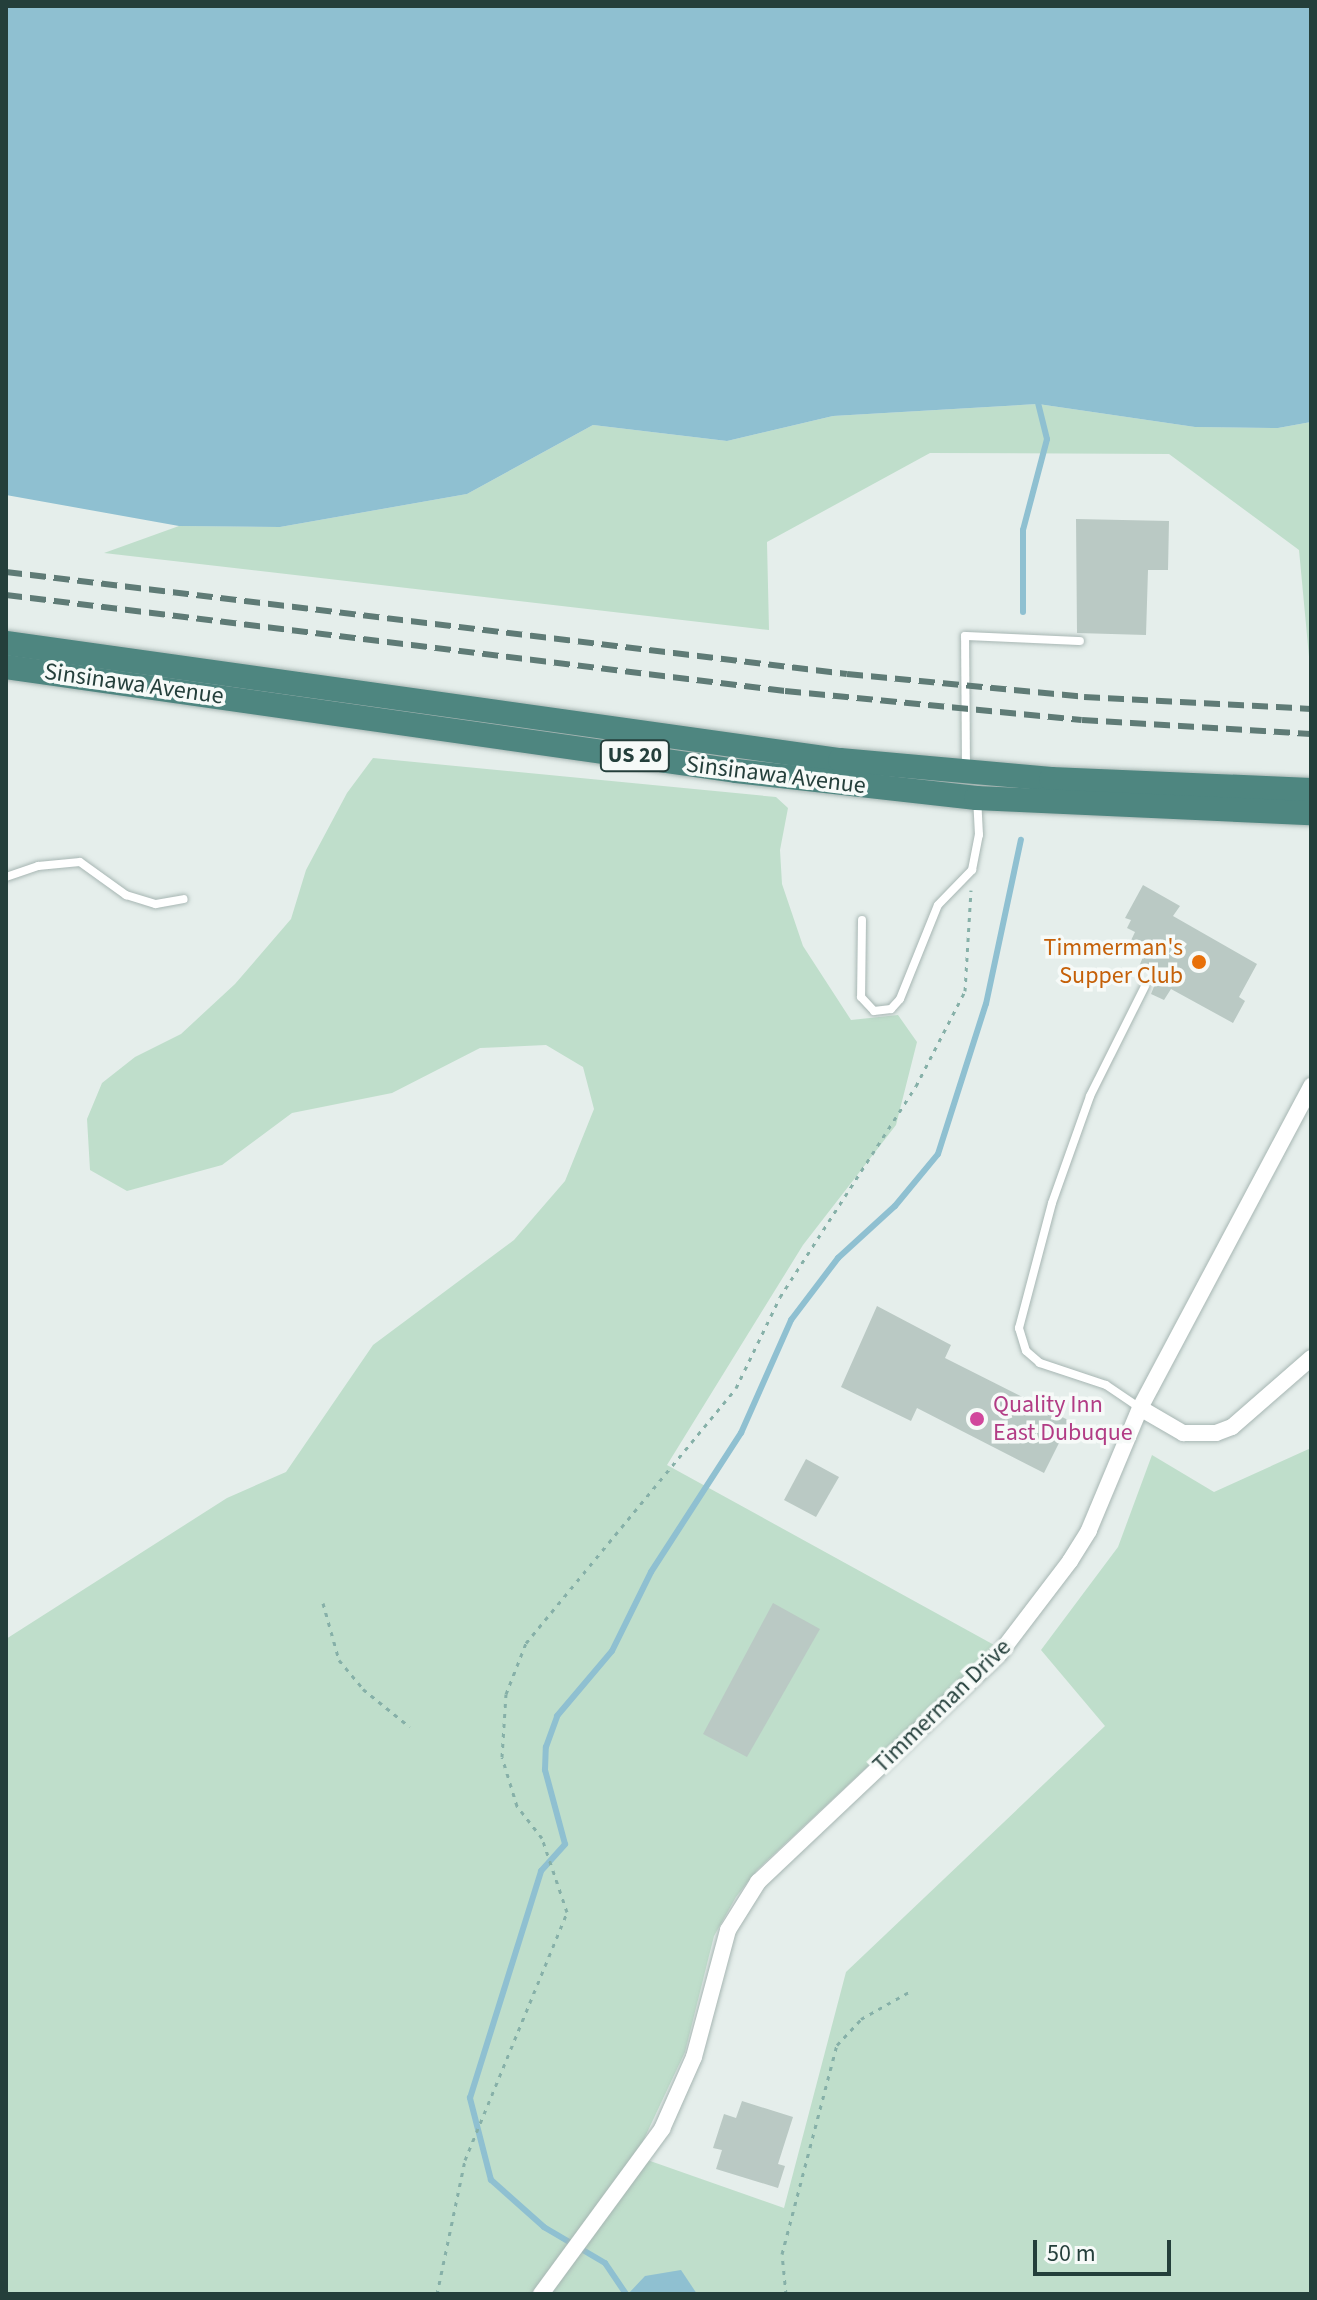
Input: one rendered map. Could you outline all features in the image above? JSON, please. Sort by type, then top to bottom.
[{"type":"highway","name":"Sinsinawa Avenue","points":[[6,643],[737,747],[966,771],[1311,790]]},
{"type":"highway","name":"Sinsinawa Avenue","points":[[6,667],[736,771],[976,798],[1311,813]]},
{"type":"street","name":"Timmerman Drive","points":[[541,2294],[662,2129],[694,2057],[728,1930],[740,1906],[758,1882],[957,1696],[1037,1609],[1089,1530],[1140,1408],[1311,1086]]},
{"type":"street","points":[[1140,1408],[1183,1433],[1216,1433],[1232,1427],[1311,1358]]},
{"type":"lane","points":[[862,920],[861,997],[874,1011],[891,1009],[900,999],[938,905],[972,870],[979,835],[976,798],[966,771],[965,636],[1080,641]]},
{"type":"lane","points":[[6,877],[38,866],[80,862],[126,895],[156,904],[184,899]]},
{"type":"lane","points":[[1140,1408],[1106,1385],[1040,1363],[1026,1351],[1019,1328],[1052,1203],[1090,1096],[1145,986]]},
{"type":"path","points":[[437,2294],[465,2160],[567,1912],[542,1838],[517,1806],[502,1757],[506,1694],[526,1643],[736,1388],[780,1297],[950,1027],[965,991],[972,870]]},
{"type":"path","points":[[323,1603],[339,1660],[363,1689],[410,1727]]},
{"type":"path","points":[[786,2294],[782,2254],[837,2045],[861,2019],[909,1992]]},
{"type":"green space","points":[[1038,404],[1195,427],[1278,428],[1311,422],[1311,678],[1299,550],[1169,454],[930,453],[767,542],[769,630],[104,553],[179,526],[280,527],[467,494],[593,425],[727,441],[833,416]]},
{"type":"green space","points":[[373,758],[776,797],[788,808],[780,850],[782,884],[803,946],[851,1020],[898,1015],[917,1042],[896,1125],[803,1245],[667,1465],[996,1646],[757,1870],[736,1897],[714,1936],[685,2052],[636,2156],[784,2208],[846,1972],[1105,1726],[1041,1650],[1118,1547],[1152,1455],[1214,1492],[1311,1448],[1311,2294],[6,2294],[6,1639],[227,1498],[286,1472],[373,1345],[514,1240],[565,1181],[594,1109],[583,1067],[546,1045],[480,1048],[392,1093],[292,1113],[222,1165],[127,1191],[90,1170],[87,1119],[102,1083],[135,1057],[181,1034],[235,984],[291,919],[306,870],[347,793]]},
{"type":"water","points":[[6,6],[1311,6],[1311,422],[1278,428],[1195,427],[1038,404],[833,416],[727,441],[593,425],[467,494],[280,527],[179,526],[6,495]]},
{"type":"water","points":[[681,2270],[697,2294],[628,2294],[645,2276]]},
{"type":"building","points":[[1076,519],[1169,521],[1168,570],[1148,570],[1146,635],[1077,633]]},
{"type":"building","points":[[1143,885],[1180,906],[1173,916],[1257,964],[1239,997],[1245,1001],[1233,1023],[1171,989],[1164,1000],[1151,994],[1158,977],[1138,969],[1143,957],[1126,951],[1135,932],[1127,928],[1131,920],[1125,918]]},
{"type":"building","points":[[877,1306],[951,1345],[945,1358],[1070,1421],[1044,1473],[917,1408],[911,1421],[841,1387]]},
{"type":"building","points":[[806,1459],[839,1477],[816,1517],[784,1500]]},
{"type":"building","points":[[773,1603],[820,1629],[747,1757],[703,1734]]},
{"type":"building","points":[[742,2101],[793,2117],[778,2164],[785,2166],[778,2188],[716,2169],[722,2150],[713,2148],[724,2114],[736,2118]]},
{"type":"waterway","points":[[1023,612],[1023,530],[1047,439],[1038,404]]},
{"type":"waterway","points":[[626,2294],[605,2263],[544,2227],[491,2180],[470,2098],[541,1871],[565,1844],[545,1770],[546,1747],[557,1716],[612,1651],[651,1572],[741,1433],[791,1320],[838,1258],[895,1206],[938,1154],[986,1004],[1021,840]]},
{"type":"railway","points":[[6,572],[847,674],[1084,697],[1311,709]]},
{"type":"railway","points":[[6,595],[785,691],[1082,720],[1311,734]]},
{"type":"place","name":"Timmerman's Supper Club","points":[[1199,962]]},
{"type":"place","name":"Quality Inn East Dubuque","points":[[977,1419]]}]
